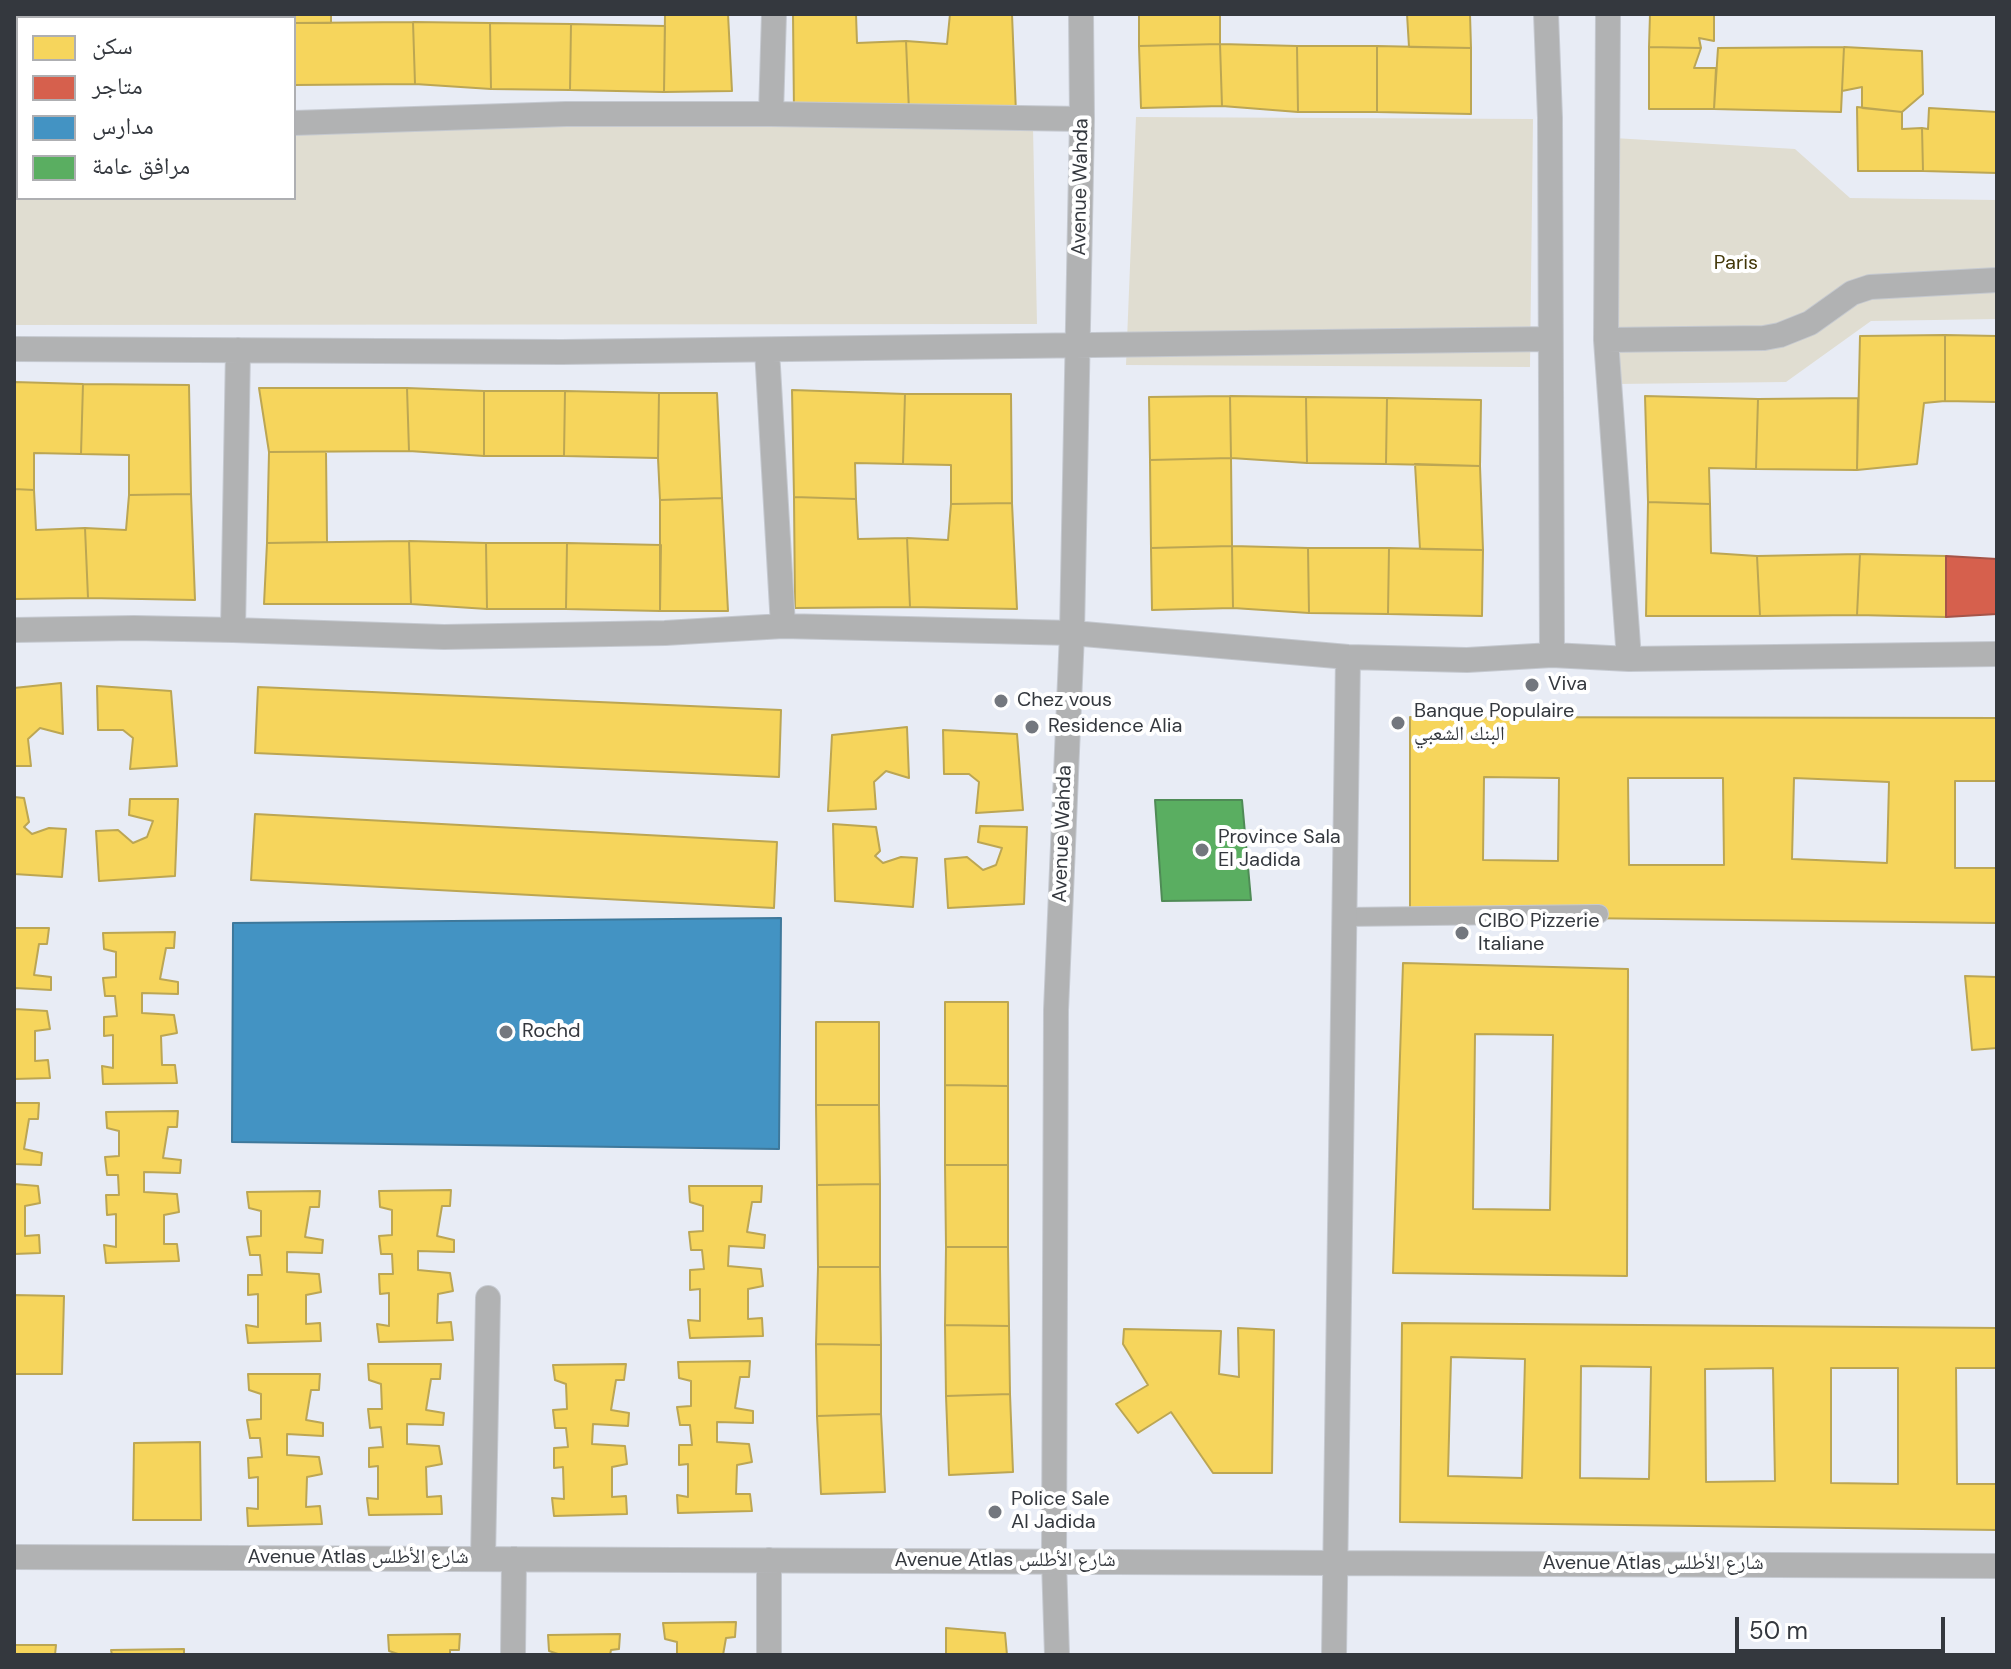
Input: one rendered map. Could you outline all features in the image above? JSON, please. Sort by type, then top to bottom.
[{"type":"street","points":[[771,114],[774,14]]},
{"type":"street","name":"Avenue Wahda","points":[[1057,1655],[1054,1561],[1056,1010],[1072,633],[1082,119],[1081,14]]},
{"type":"street","points":[[1546,14],[1550,118],[1552,655]]},
{"type":"street","points":[[1608,14],[1606,340],[1629,659]]},
{"type":"street","points":[[296,123],[566,114],[1082,119]]},
{"type":"street","points":[[1606,340],[1764,338],[1796,330],[1852,293],[1870,287],[1997,280]]},
{"type":"street","points":[[14,349],[562,352],[1550,339]]},
{"type":"street","points":[[233,630],[238,350]]},
{"type":"street","points":[[767,350],[783,626]]},
{"type":"street","points":[[14,630],[134,628],[444,637],[665,633],[783,626],[1072,633],[1348,657],[1467,660],[1552,655],[1629,659],[1997,654]]},
{"type":"street","points":[[1334,1655],[1348,657]]},
{"type":"street","points":[[1344,917],[1599,914]]},
{"type":"street","points":[[483,1559],[488,1298]]},
{"type":"street","name":"Avenue Atlas شارع الأطلس","points":[[14,1557],[1997,1566]]},
{"type":"street","points":[[513,1655],[514,1559]]},
{"type":"street","points":[[769,1560],[769,1655]]},
{"type":"green space","points":[[14,112],[16,200],[296,200],[296,116],[1033,127],[1037,324],[14,325]]},
{"type":"green space","points":[[1136,117],[1533,119],[1530,367],[1126,365]]},
{"type":"green space","name":"Paris","points":[[1614,138],[1795,149],[1850,198],[1997,200],[1997,319],[1871,321],[1786,382],[1616,384]]},
{"type":"building: سكن","points":[[14,14],[40,14],[16,16],[14,105]]},
{"type":"building: سكن","points":[[133,14],[196,14],[196,16]]},
{"type":"building: سكن","points":[[331,14],[331,23],[296,23],[296,16],[271,16]]},
{"type":"building: سكن","points":[[665,14],[728,14],[732,91],[664,92]]},
{"type":"building: سكن","points":[[793,14],[856,14],[857,43],[906,41],[909,111],[794,113]]},
{"type":"building: سكن","points":[[950,14],[1012,14],[1016,113],[909,111],[906,41],[947,44]]},
{"type":"building: سكن","points":[[1139,14],[1220,14],[1220,44],[1139,46]]},
{"type":"building: سكن","points":[[1407,14],[1470,14],[1471,48],[1409,47]]},
{"type":"building: سكن","points":[[1650,14],[1714,14],[1714,41],[1699,38],[1701,48],[1649,47]]},
{"type":"building: سكن","points":[[413,22],[490,23],[491,89],[415,84]]},
{"type":"building: سكن","points":[[413,22],[415,84],[296,85],[296,23]]},
{"type":"building: سكن","points":[[490,23],[571,24],[570,90],[491,89]]},
{"type":"building: سكن","points":[[571,24],[665,26],[664,92],[570,90]]},
{"type":"building: سكن","points":[[1220,44],[1222,106],[1141,108],[1139,46]]},
{"type":"building: سكن","points":[[1220,44],[1297,46],[1298,112],[1222,106]]},
{"type":"building: سكن","points":[[1297,46],[1377,46],[1377,112],[1298,112]]},
{"type":"building: سكن","points":[[1377,46],[1471,48],[1471,114],[1377,112]]},
{"type":"building: سكن","points":[[1649,47],[1701,48],[1694,68],[1716,68],[1714,109],[1649,109]]},
{"type":"building: سكن","points":[[1844,47],[1841,112],[1714,109],[1718,48]]},
{"type":"building: سكن","points":[[1844,47],[1922,51],[1923,94],[1902,112],[1862,108],[1862,87],[1842,91]]},
{"type":"building: سكن","points":[[1857,107],[1902,112],[1902,129],[1922,128],[1923,171],[1858,171]]},
{"type":"building: سكن","points":[[1929,108],[1997,112],[1997,173],[1923,171],[1922,128],[1928,129]]},
{"type":"building: سكن","points":[[1945,335],[1997,336],[1997,402],[1945,401]]},
{"type":"building: سكن","points":[[1945,335],[1945,401],[1924,403],[1917,464],[1857,470],[1860,336]]},
{"type":"building: سكن","points":[[14,382],[83,384],[81,454],[34,453],[34,490],[14,489]]},
{"type":"building: سكن","points":[[83,384],[189,385],[191,494],[129,495],[129,455],[81,454]]},
{"type":"building: سكن","points":[[259,388],[407,388],[409,451],[269,452]]},
{"type":"building: سكن","points":[[407,388],[484,391],[484,456],[409,451]]},
{"type":"building: سكن","points":[[792,390],[905,394],[903,464],[855,463],[856,499],[794,497]]},
{"type":"building: سكن","points":[[484,391],[565,391],[564,456],[484,456]]},
{"type":"building: سكن","points":[[565,391],[659,393],[658,458],[564,456]]},
{"type":"building: سكن","points":[[659,393],[717,393],[722,498],[660,500]]},
{"type":"building: سكن","points":[[905,394],[1011,394],[1012,503],[951,504],[951,465],[903,464]]},
{"type":"building: سكن","points":[[1230,396],[1306,397],[1307,463],[1231,458]]},
{"type":"building: سكن","points":[[1230,396],[1231,458],[1150,460],[1149,397]]},
{"type":"building: سكن","points":[[1645,396],[1758,399],[1756,469],[1709,468],[1710,504],[1648,502]]},
{"type":"building: سكن","points":[[1306,397],[1387,398],[1386,464],[1307,463]]},
{"type":"building: سكن","points":[[1387,398],[1481,400],[1480,466],[1386,464]]},
{"type":"building: سكن","points":[[1858,398],[1857,470],[1756,469],[1758,399]]},
{"type":"building: سكن","points":[[269,452],[326,452],[327,542],[267,543]]},
{"type":"building: سكن","points":[[1231,458],[1232,546],[1151,548],[1150,460]]},
{"type":"building: سكن","points":[[1415,464],[1480,466],[1483,550],[1420,549]]},
{"type":"building: سكن","points":[[14,489],[34,490],[36,530],[85,528],[88,598],[14,599]]},
{"type":"building: سكن","points":[[191,494],[195,600],[88,598],[85,528],[126,530],[129,495]]},
{"type":"building: سكن","points":[[794,497],[856,499],[858,539],[907,538],[910,607],[795,608]]},
{"type":"building: سكن","points":[[722,498],[728,611],[660,611],[660,500]]},
{"type":"building: سكن","points":[[1648,502],[1710,504],[1711,553],[1757,556],[1760,616],[1646,616]]},
{"type":"building: سكن","points":[[1012,503],[1017,609],[910,607],[907,538],[948,540],[951,504]]},
{"type":"building: سكن","points":[[409,541],[411,604],[264,604],[267,543]]},
{"type":"building: سكن","points":[[409,541],[486,543],[487,609],[411,604]]},
{"type":"building: سكن","points":[[486,543],[567,543],[566,609],[487,609]]},
{"type":"building: سكن","points":[[567,543],[661,545],[660,611],[566,609]]},
{"type":"building: سكن","points":[[1232,546],[1308,548],[1309,613],[1233,608]]},
{"type":"building: سكن","points":[[1232,546],[1233,608],[1152,610],[1151,548]]},
{"type":"building: سكن","points":[[1308,548],[1389,548],[1388,614],[1309,613]]},
{"type":"building: سكن","points":[[1389,548],[1483,550],[1482,616],[1388,614]]},
{"type":"building: سكن","points":[[1860,554],[1857,615],[1760,616],[1757,556]]},
{"type":"building: سكن","points":[[1860,554],[1946,556],[1946,617],[1857,615]]},
{"type":"building: سكن","points":[[61,683],[63,734],[40,728],[28,739],[31,766],[14,766],[14,688]]},
{"type":"building: سكن","points":[[97,686],[171,691],[177,766],[130,769],[133,738],[123,730],[98,730]]},
{"type":"building: سكن","points":[[258,687],[781,710],[779,777],[255,753]]},
{"type":"building: سكن","points":[[1410,717],[1997,718],[1997,781],[1955,781],[1955,868],[1997,868],[1997,923],[1410,916]],"holes":[[[1484,777],[1559,778],[1558,861],[1483,860]],[[1628,778],[1723,778],[1724,865],[1629,865]],[[1794,778],[1889,782],[1887,863],[1792,859]]]},
{"type":"building: سكن","points":[[907,727],[909,778],[886,771],[874,782],[876,809],[828,811],[832,735]]},
{"type":"building: سكن","points":[[943,730],[1017,734],[1023,810],[976,813],[979,782],[969,774],[944,774]]},
{"type":"building: سكن","points":[[14,797],[24,798],[29,822],[24,827],[32,834],[49,828],[66,829],[62,877],[14,874]]},
{"type":"building: سكن","points":[[130,799],[178,799],[175,876],[99,881],[96,831],[118,830],[133,843],[147,837],[153,821],[129,815]]},
{"type":"building: سكن","points":[[255,814],[777,842],[774,908],[251,880]]},
{"type":"building: سكن","points":[[833,824],[876,827],[880,851],[875,856],[883,863],[901,857],[917,858],[913,907],[835,901]]},
{"type":"building: سكن","points":[[980,826],[1027,827],[1024,904],[948,908],[945,859],[967,857],[983,870],[996,865],[1002,848],[978,842]]},
{"type":"building: سكن","points":[[14,928],[49,928],[47,944],[39,944],[34,975],[51,977],[51,990],[15,988],[15,1009],[47,1011],[50,1029],[35,1031],[35,1061],[48,1060],[50,1078],[14,1079]]},
{"type":"building: سكن","points":[[175,932],[174,948],[166,948],[160,979],[178,982],[178,994],[142,993],[142,1013],[174,1015],[177,1033],[161,1036],[162,1065],[175,1065],[177,1083],[103,1084],[102,1066],[113,1068],[113,1035],[104,1036],[104,1017],[117,1016],[115,996],[105,996],[103,978],[116,977],[116,952],[104,949],[103,933]]},
{"type":"building: سكن","points":[[1403,963],[1628,969],[1627,1276],[1393,1273]],"holes":[[[1475,1034],[1553,1035],[1550,1210],[1473,1209]]]},
{"type":"building: سكن","points":[[1965,976],[1997,977],[1997,1048],[1972,1050]]},
{"type":"building: سكن","points":[[945,1002],[1008,1002],[1008,1086],[945,1085]]},
{"type":"building: سكن","points":[[816,1022],[879,1022],[879,1105],[816,1105]]},
{"type":"building: سكن","points":[[945,1085],[1008,1086],[1008,1165],[945,1165]]},
{"type":"building: سكن","points":[[14,1103],[39,1103],[38,1119],[29,1119],[24,1149],[42,1153],[41,1165],[14,1164]]},
{"type":"building: سكن","points":[[816,1105],[879,1105],[880,1184],[817,1185]]},
{"type":"building: سكن","points":[[178,1111],[177,1127],[168,1127],[163,1158],[181,1160],[180,1173],[144,1172],[144,1192],[177,1194],[179,1212],[164,1215],[164,1244],[177,1244],[179,1261],[106,1263],[104,1245],[116,1247],[116,1214],[107,1215],[106,1195],[119,1195],[118,1175],[107,1175],[105,1157],[119,1156],[119,1131],[107,1128],[106,1112]]},
{"type":"building: سكن","points":[[945,1165],[1008,1165],[1008,1247],[946,1247]]},
{"type":"building: سكن","points":[[14,1184],[38,1186],[40,1203],[25,1206],[25,1236],[39,1235],[40,1253],[14,1254]]},
{"type":"building: سكن","points":[[880,1184],[880,1267],[818,1267],[817,1185]]},
{"type":"building: سكن","points":[[689,1186],[762,1186],[761,1202],[752,1202],[747,1232],[765,1235],[764,1248],[729,1246],[728,1266],[761,1269],[763,1286],[748,1289],[748,1319],[762,1318],[763,1336],[690,1338],[688,1320],[700,1321],[700,1289],[690,1290],[690,1270],[704,1269],[702,1250],[691,1250],[689,1232],[703,1231],[703,1206],[690,1202]]},
{"type":"building: سكن","points":[[451,1190],[450,1206],[442,1206],[437,1236],[454,1240],[454,1252],[418,1251],[418,1270],[450,1273],[453,1291],[438,1294],[437,1323],[451,1322],[453,1340],[379,1342],[377,1324],[389,1326],[389,1293],[380,1294],[379,1274],[393,1274],[392,1254],[381,1254],[379,1236],[392,1235],[392,1210],[380,1207],[379,1191]]},
{"type":"building: سكن","points":[[320,1191],[319,1207],[310,1207],[305,1237],[323,1240],[322,1253],[287,1252],[287,1272],[319,1274],[321,1292],[306,1295],[306,1324],[320,1323],[321,1341],[248,1343],[246,1325],[258,1327],[258,1294],[248,1295],[248,1275],[262,1275],[260,1255],[250,1255],[247,1237],[261,1236],[261,1211],[249,1208],[247,1192]]},
{"type":"building: سكن","points":[[946,1247],[1008,1247],[1009,1326],[945,1325]]},
{"type":"building: سكن","points":[[818,1267],[880,1267],[881,1345],[816,1344]]},
{"type":"building: سكن","points":[[14,1295],[64,1296],[62,1374],[14,1374]]},
{"type":"building: سكن","points":[[1402,1323],[1997,1328],[1997,1368],[1956,1368],[1957,1484],[1997,1484],[1997,1530],[1400,1522]],"holes":[[[1451,1357],[1525,1359],[1522,1478],[1448,1476]],[[1581,1366],[1651,1367],[1649,1479],[1580,1478]],[[1773,1368],[1775,1481],[1706,1482],[1705,1369]],[[1831,1368],[1898,1368],[1898,1484],[1831,1483]]]},
{"type":"building: سكن","points":[[945,1325],[1009,1326],[1010,1394],[946,1396]]},
{"type":"building: سكن","points":[[1238,1328],[1274,1330],[1272,1473],[1213,1473],[1171,1412],[1138,1433],[1116,1404],[1148,1385],[1123,1344],[1124,1329],[1221,1331],[1219,1374],[1239,1377]]},
{"type":"building: سكن","points":[[816,1344],[881,1345],[881,1414],[817,1416]]},
{"type":"building: سكن","points":[[750,1361],[749,1377],[740,1377],[735,1408],[753,1411],[753,1423],[717,1422],[717,1442],[749,1444],[752,1462],[737,1465],[736,1494],[750,1494],[752,1511],[678,1513],[677,1495],[688,1497],[688,1464],[679,1465],[679,1445],[692,1445],[690,1425],[680,1425],[677,1407],[691,1406],[691,1381],[679,1378],[678,1362]]},
{"type":"building: سكن","points":[[368,1364],[441,1364],[440,1379],[431,1379],[426,1410],[444,1413],[443,1425],[407,1424],[407,1444],[439,1446],[442,1464],[426,1467],[427,1497],[441,1496],[442,1514],[369,1515],[367,1498],[378,1499],[378,1466],[369,1467],[369,1448],[383,1447],[381,1427],[370,1428],[368,1409],[382,1409],[381,1384],[369,1380]]},
{"type":"building: سكن","points":[[626,1364],[624,1380],[616,1380],[611,1410],[629,1413],[628,1426],[593,1424],[592,1444],[625,1446],[627,1464],[612,1467],[612,1497],[626,1496],[627,1514],[554,1516],[552,1498],[564,1499],[563,1467],[554,1468],[554,1448],[568,1447],[566,1428],[555,1428],[553,1410],[567,1409],[566,1384],[555,1380],[553,1365]]},
{"type":"building: سكن","points":[[248,1374],[320,1374],[319,1390],[311,1390],[306,1420],[323,1423],[323,1436],[287,1434],[287,1455],[319,1457],[322,1474],[307,1477],[306,1507],[320,1506],[322,1524],[248,1526],[247,1508],[258,1509],[258,1477],[249,1478],[248,1458],[262,1457],[260,1438],[250,1438],[247,1420],[261,1419],[261,1394],[249,1390]]},
{"type":"building: سكن","points":[[1010,1394],[1013,1472],[949,1475],[946,1396]]},
{"type":"building: سكن","points":[[881,1414],[885,1492],[821,1494],[817,1416]]},
{"type":"building: سكن","points":[[200,1442],[201,1520],[133,1520],[134,1443]]},
{"type":"building: سكن","points":[[736,1622],[735,1637],[726,1638],[723,1655],[677,1655],[677,1642],[665,1639],[663,1623]]},
{"type":"building: سكن","points":[[946,1628],[1005,1633],[1007,1655],[946,1655]]},
{"type":"building: سكن","points":[[460,1634],[459,1650],[450,1650],[450,1655],[401,1655],[389,1651],[388,1635]]},
{"type":"building: سكن","points":[[620,1634],[619,1649],[611,1650],[610,1655],[561,1655],[549,1651],[548,1635]]},
{"type":"building: سكن","points":[[14,1645],[56,1645],[55,1655],[14,1655]]},
{"type":"building: سكن","points":[[184,1649],[184,1655],[112,1655],[111,1650]]},
{"type":"building: متاجر","points":[[1946,556],[1997,559],[1997,614],[1946,617]]},
{"type":"building: مدارس","name":"Rochd","points":[[781,918],[779,1149],[232,1142],[233,923]]},
{"type":"building: مرافق عامة","name":"Province Sala El Jadida","points":[[1155,800],[1242,800],[1251,900],[1162,901]]},
{"type":"place","name":"Viva","points":[[1532,685]]},
{"type":"place","name":"Chez vous","points":[[1001,701]]},
{"type":"place","name":"Banque Populaire البنك الشعبي","points":[[1398,723]]},
{"type":"place","name":"Residence Alia","points":[[1032,727]]},
{"type":"place","name":"Province Sala El Jadida","points":[[1202,850]]},
{"type":"place","name":"CIBO Pizzerie Italiane","points":[[1462,933]]},
{"type":"place","name":"Rochd","points":[[506,1032]]},
{"type":"place","name":"Police Sale Al Jadida","points":[[995,1512]]}]
